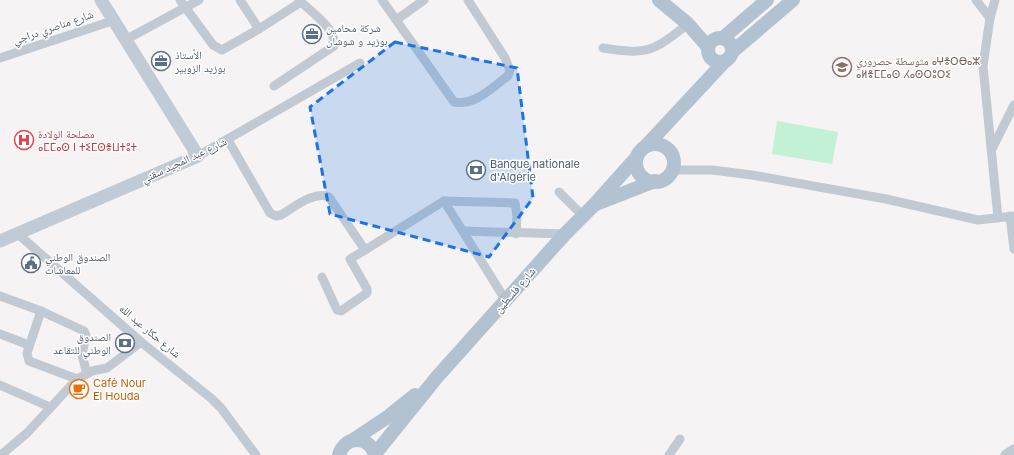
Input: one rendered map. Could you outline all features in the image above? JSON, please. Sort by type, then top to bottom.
[{"type":"main road","points":[[101,0],[127,38],[198,156]]},
{"type":"main road","points":[[659,0],[688,24],[715,41],[729,42],[723,58]]},
{"type":"main road","points":[[669,0],[715,41]]},
{"type":"main road","points":[[723,58],[708,55],[715,41],[767,0]]},
{"type":"main road","points":[[723,58],[793,0]]},
{"type":"main road","name":"شارع فلسطين","points":[[375,454],[437,377],[565,234],[594,205],[671,121],[723,58]]},
{"type":"main road","points":[[594,205],[665,178],[672,163],[671,121]]},
{"type":"main road","points":[[655,181],[644,178],[637,168],[641,152],[650,144],[661,145],[666,147],[672,163]]},
{"type":"main road","name":"شارع عبد المجيد سقني","points":[[0,241],[198,156]]},
{"type":"main road","name":"شارع فلسطين","points":[[337,453],[343,445],[353,440],[388,416],[437,377]]},
{"type":"main road","points":[[353,440],[365,441],[373,449],[375,454]]},
{"type":"street","points":[[180,0],[212,45],[219,49],[226,49],[300,1],[330,31],[335,41],[334,46],[274,86]]},
{"type":"street","points":[[127,38],[199,0]]},
{"type":"street","points":[[240,0],[259,29]]},
{"type":"street","points":[[382,0],[454,102],[467,103],[474,100],[508,76],[510,70],[505,58],[468,0]]},
{"type":"street","points":[[396,20],[424,0]]},
{"type":"street","points":[[976,0],[990,18]]},
{"type":"street","points":[[995,0],[990,18],[984,66],[998,218]]},
{"type":"street","name":"شارع مناصري دراجي","points":[[0,58],[114,20]]},
{"type":"street","points":[[603,48],[647,51],[661,45],[688,24]]},
{"type":"street","name":"شارع عبد المجيد سقني","points":[[198,156],[360,63]]},
{"type":"street","points":[[992,149],[1014,105]]},
{"type":"street","points":[[228,140],[270,213],[276,216],[281,215],[315,196],[326,195],[344,218],[365,250]]},
{"type":"street","points":[[672,163],[752,175],[886,199],[978,220],[1012,216],[1014,249]]},
{"type":"street","points":[[559,192],[583,216]]},
{"type":"street","points":[[444,201],[506,301]]},
{"type":"street","points":[[322,277],[337,310],[341,311],[367,293],[367,289],[350,260],[444,201],[515,203],[517,216],[516,234]]},
{"type":"street","points":[[463,231],[516,234],[565,234]]},
{"type":"street","name":"شارع حكار عبد الله","points":[[18,234],[141,342],[221,408],[256,455]]},
{"type":"street","points":[[0,296],[40,311],[86,333],[82,358],[87,374]]},
{"type":"street","points":[[40,311],[28,345],[27,354],[29,361],[77,379]]},
{"type":"street","points":[[0,334],[28,345]]},
{"type":"street","points":[[1,455],[27,433],[77,379],[87,374],[107,368],[141,342]]},
{"type":"street","points":[[0,385],[50,407]]},
{"type":"street","points":[[669,455],[680,439]]},
{"type":"street","points":[[1006,455],[1014,450]]},
{"type":"highlighted area","points":[[395,42],[517,68],[533,198],[489,257],[330,214],[310,107]]},
{"type":"green space","points":[[777,121],[838,132],[832,164],[772,154]]},
{"type":"place","name":"شركة محامين بوزيد و شوشان","points":[[312,34]]},
{"type":"place","name":"الأستاذ بوزيد الزوبير","points":[[161,61]]},
{"type":"place","name":"متوسطة حصروري ⴰⵖⴻⵔⴱⴰⵣ ⴰⵍⴻⵎⵎⴰⵙ ⵃⴰⵙⵔⵓⵔⵉ","points":[[842,67]]},
{"type":"place","name":"مصلحة الولادة ⴰⵎⵎⴰⵙ ⵏ ⵜⵉⵎⵙⴻⵡⵜⵓⵜ","points":[[24,140]]},
{"type":"place","name":"Banque nationale d'Algérie","points":[[476,170]]},
{"type":"place","name":"الصندوق الوطني للمعاشات","points":[[31,263]]},
{"type":"place","name":"الصندوق الوطني للتقاعد","points":[[125,343]]},
{"type":"place","name":"Café Nour El Houda","points":[[79,389]]}]
